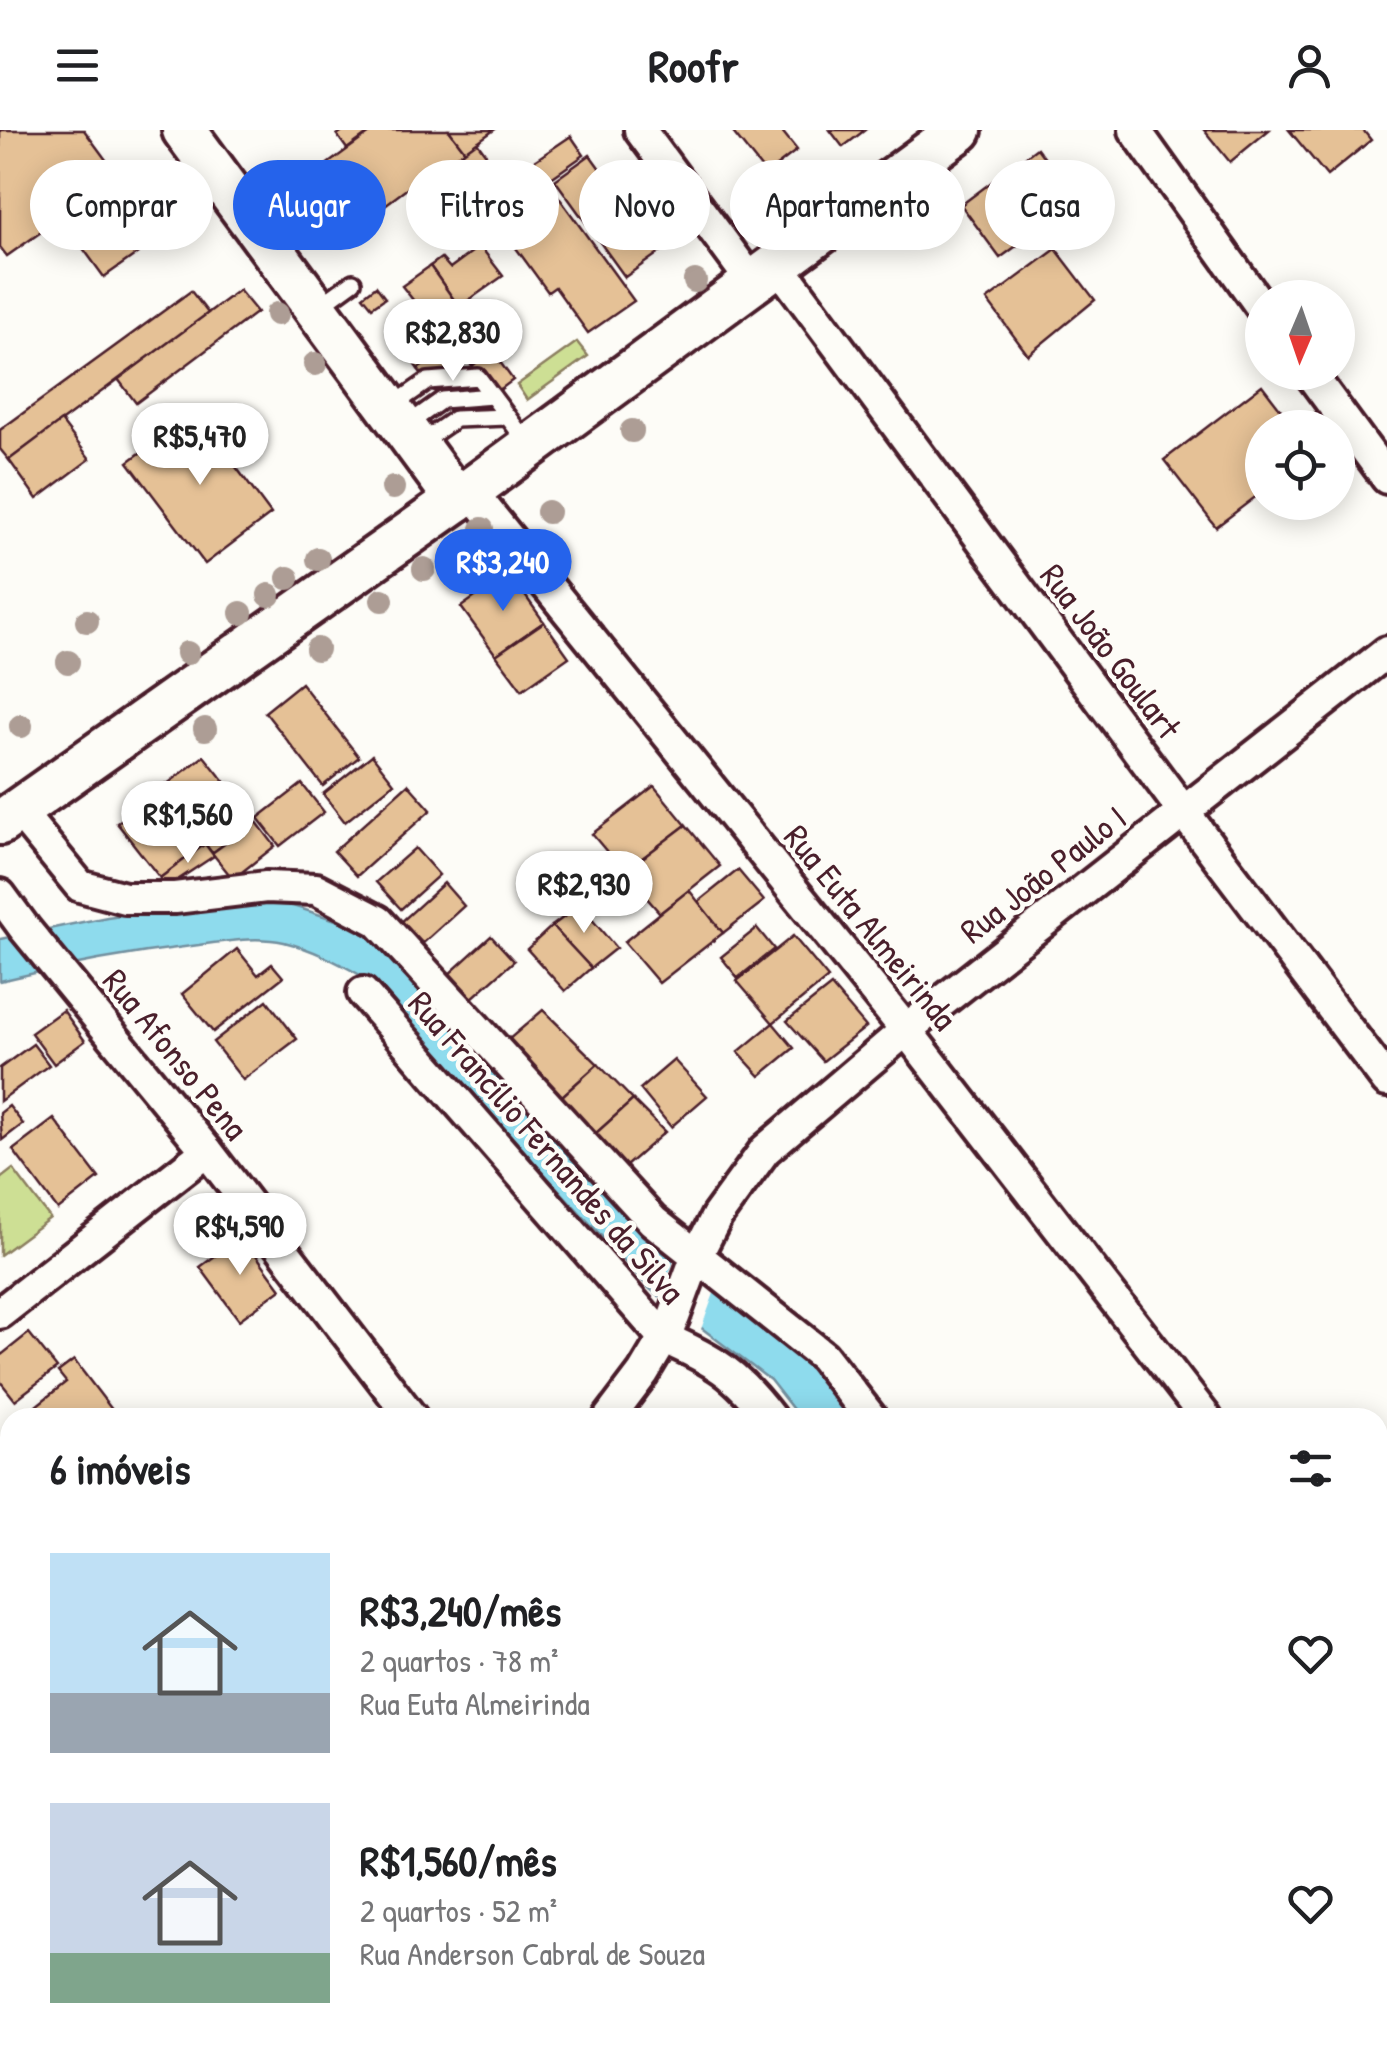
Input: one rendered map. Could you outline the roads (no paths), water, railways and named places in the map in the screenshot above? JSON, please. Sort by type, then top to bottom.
[{"type":"street","points":[[184,130],[403,427],[463,495]]},
{"type":"street","name":"Rua João Goulart","points":[[640,130],[765,274],[1387,1080]]},
{"type":"street","points":[[862,1408],[823,1356],[682,1294],[653,1221],[378,921],[316,889],[266,888],[175,898],[125,898],[80,886],[9,816],[463,495],[519,432],[765,274],[960,130]]},
{"type":"street","points":[[1134,130],[1245,284]]},
{"type":"street","points":[[1322,390],[1387,478]]},
{"type":"street","name":"Rua Euta Almeirinda","points":[[463,495],[906,1030],[1198,1408]]},
{"type":"street","name":"Rua João Paulo I","points":[[616,1408],[643,1373],[717,1216],[765,1150],[906,1030],[1387,652]]},
{"type":"street","name":"Rua Afonso Pena","points":[[0,895],[207,1151],[404,1408]]},
{"type":"street","name":"Rua Francílio Fernandes da Silva","points":[[363,993],[682,1294],[708,1358],[730,1372],[762,1408]]},
{"type":"street","points":[[0,1313],[207,1151]]},
{"type":"lane","points":[[316,309],[353,282]]},
{"type":"lane","points":[[403,427],[428,381],[478,377],[519,432]]},
{"type":"lane","points":[[403,427],[442,400],[492,396]]},
{"type":"lane","points":[[403,427],[456,419],[519,432]]},
{"type":"water","points":[[228,900],[293,906],[370,934],[399,959],[678,1263],[767,1324],[803,1356],[844,1408],[792,1408],[770,1380],[650,1289],[362,976],[343,966],[294,945],[252,939],[124,956],[0,981],[0,939],[107,917]]}]
